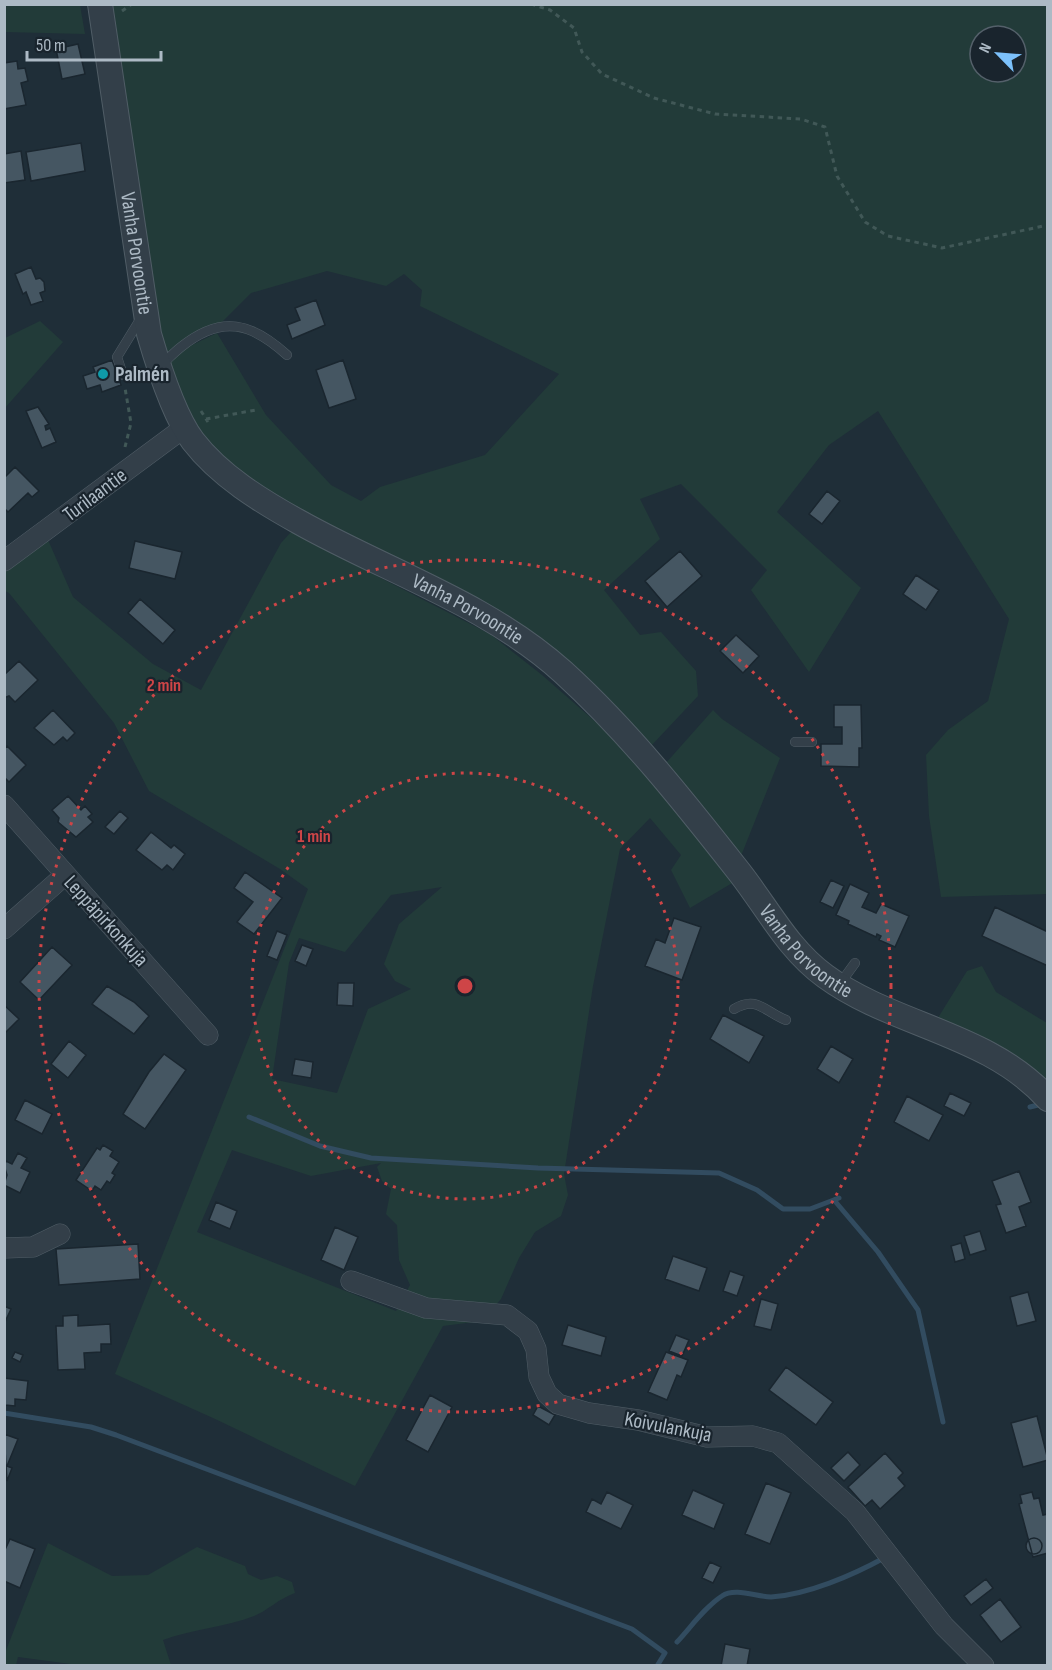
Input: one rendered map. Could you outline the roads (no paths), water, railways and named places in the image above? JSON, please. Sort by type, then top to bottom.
[{"type":"street","name":"Vanha Porvoontie","points":[[100,4],[146,310],[159,368],[192,440],[215,464],[247,491],[352,552],[498,623],[562,672],[650,761],[743,877],[801,956],[839,986],[972,1045],[1024,1077],[1047,1099]]},
{"type":"street","name":"Turilaantie","points":[[4,561],[185,427]]},
{"type":"street","name":"Leppäpirkonkuja","points":[[4,805],[208,1035]]},
{"type":"street","points":[[4,929],[65,875]]},
{"type":"street","points":[[4,1248],[33,1247],[60,1234]]},
{"type":"street","name":"Koivulankuja","points":[[351,1281],[426,1308],[507,1315],[528,1331],[536,1349],[540,1377],[547,1394],[558,1404],[589,1413],[638,1420],[707,1437],[753,1436],[778,1443],[855,1512],[944,1626],[984,1665]]},
{"type":"lane","points":[[146,310],[117,357],[123,375],[137,378],[159,368],[183,345],[214,329],[242,326],[265,335],[287,355]]},
{"type":"lane","points":[[795,742],[812,742]]},
{"type":"lane","points":[[839,986],[855,963]]},
{"type":"lane","points":[[734,1009],[745,1002],[756,1003],[786,1020]]},
{"type":"waterway","points":[[1030,1107],[1042,1104]]},
{"type":"waterway","points":[[249,1117],[320,1146],[371,1158],[538,1168],[719,1173],[757,1190],[783,1209],[810,1209],[839,1198]]},
{"type":"waterway","points":[[834,1200],[878,1252],[918,1310],[943,1422]]},
{"type":"waterway","points":[[4,1413],[91,1427],[116,1435],[632,1629],[665,1653],[657,1666]]},
{"type":"waterway","points":[[677,1642],[710,1606],[727,1593],[740,1592],[771,1597],[799,1592],[844,1577],[884,1558]]},
{"type":"place","name":"Palmén","points":[[103,374]]}]
